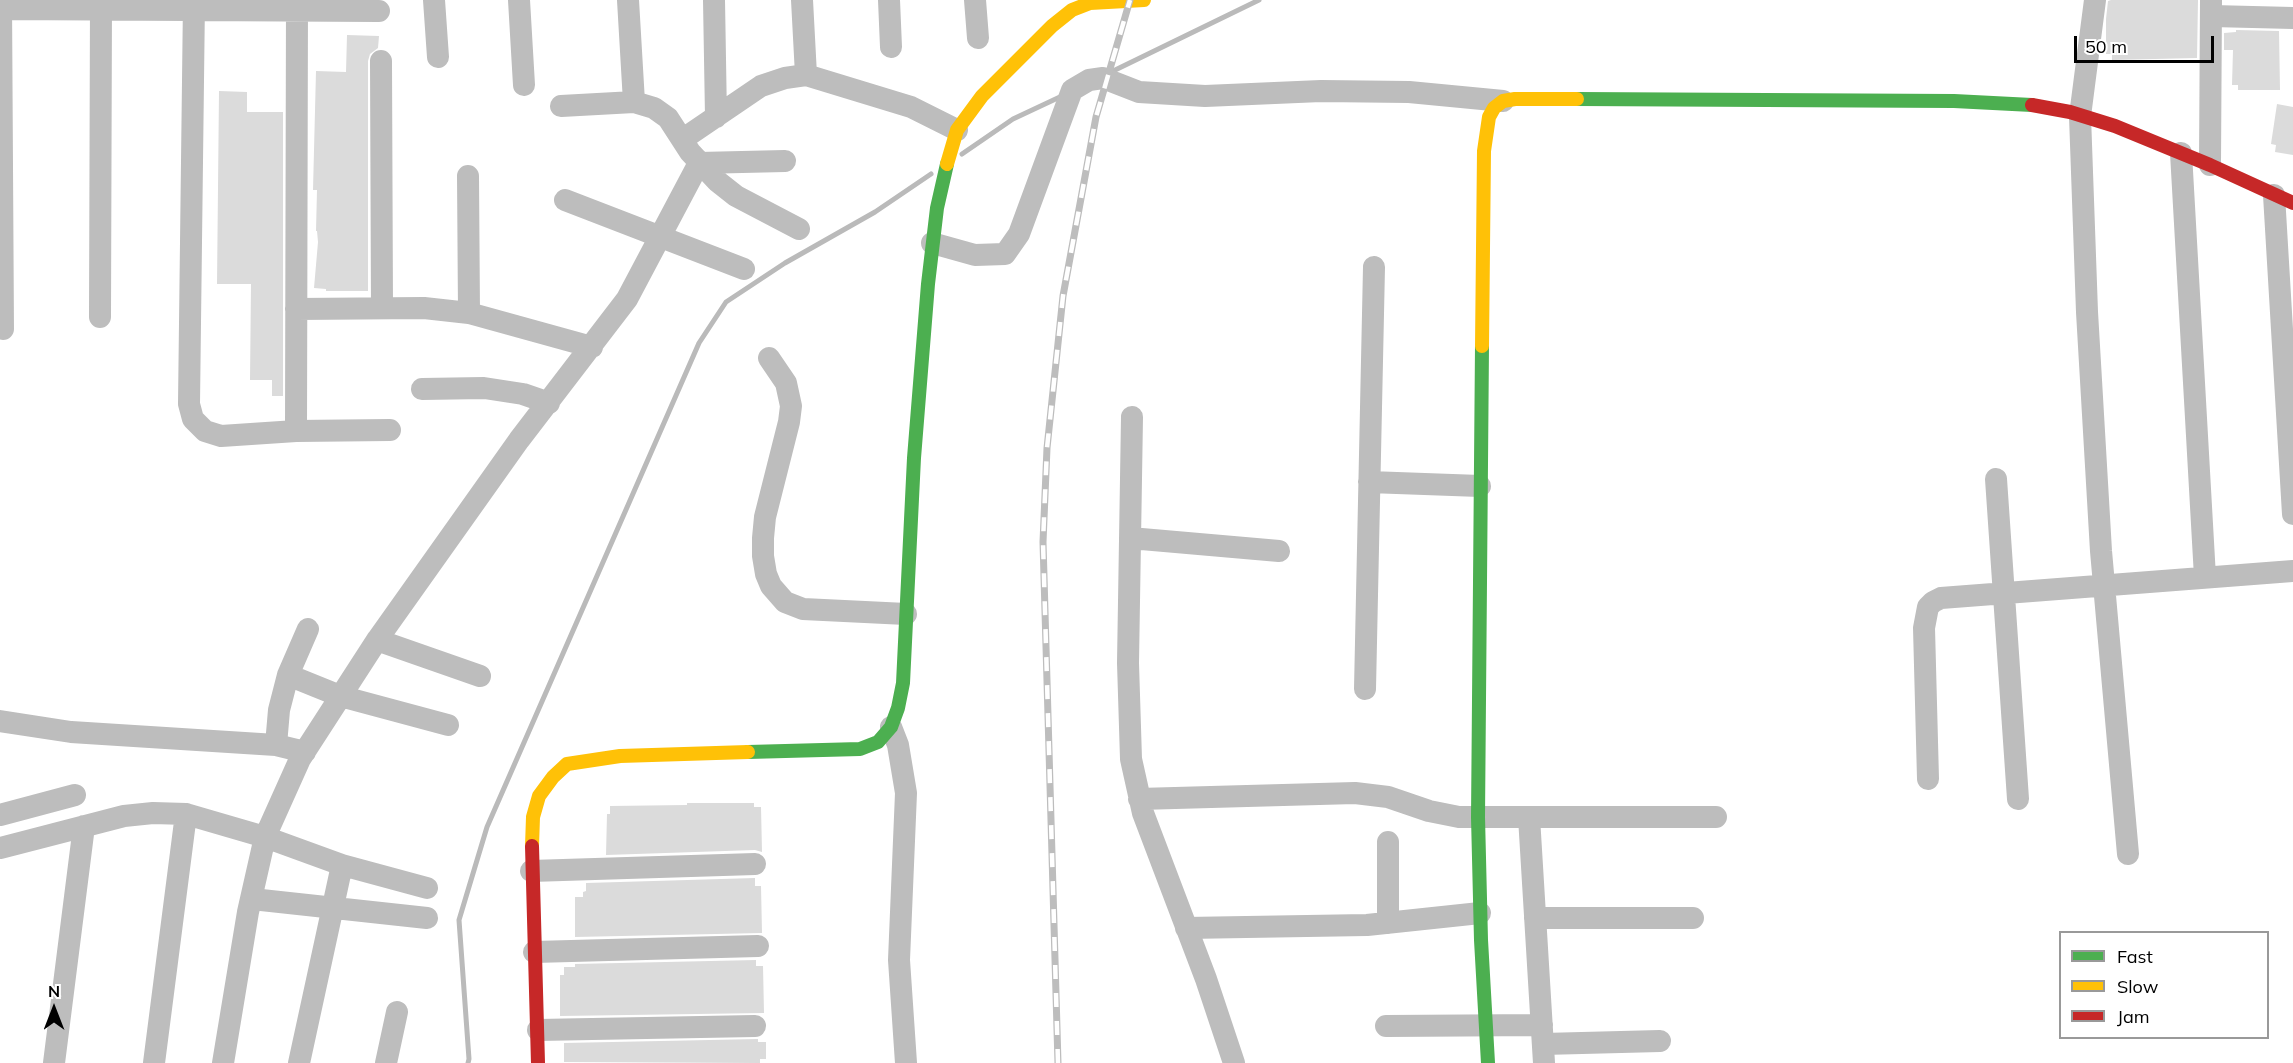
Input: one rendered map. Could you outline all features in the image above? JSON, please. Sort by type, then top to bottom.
[{"type":"street","points":[[434,0],[438,57]]},
{"type":"street","points":[[519,0],[524,85]]},
{"type":"street","points":[[628,0],[634,102]]},
{"type":"street","points":[[714,0],[716,117]]},
{"type":"street","points":[[802,0],[806,75]]},
{"type":"street","points":[[888,0],[891,47]]},
{"type":"street","points":[[975,0],[978,38]]},
{"type":"street","points":[[1052,26],[1059,0]]},
{"type":"street","points":[[538,1063],[531,871],[533,817],[539,796],[553,777],[567,764],[620,756],[860,748],[878,742],[891,727],[903,683],[914,458],[932,243],[943,179],[954,139],[982,96],[1052,26],[1072,10],[1090,3],[1144,0]]},
{"type":"street","points":[[2095,0],[2080,116],[2087,312],[2104,585],[2128,854]]},
{"type":"street","points":[[100,317],[101,5]]},
{"type":"street","points":[[194,5],[189,404],[193,419],[205,431],[221,436],[296,431],[390,430]]},
{"type":"street","points":[[296,431],[297,5]]},
{"type":"street","points":[[3,329],[1,6],[297,5],[379,11]]},
{"type":"street","points":[[2210,165],[2212,8],[2293,18]]},
{"type":"street","points":[[381,61],[382,308]]},
{"type":"street","points":[[683,139],[761,86],[785,78],[806,75],[903,105],[954,139]]},
{"type":"street","points":[[932,243],[975,255],[1005,254],[1019,234],[1071,90],[1089,80],[1103,78],[1138,92],[1205,96],[1321,91],[1409,92],[1503,101],[1614,98],[1994,101],[2032,105],[2115,126],[2210,165],[2284,199],[2293,514]]},
{"type":"street","points":[[1488,1063],[1480,913],[1478,817],[1484,151],[1489,117],[1494,108],[1503,101]]},
{"type":"street","points":[[561,106],[634,102],[654,108],[668,118],[699,164],[717,182],[736,196],[799,229]]},
{"type":"street","points":[[2181,153],[2205,578]]},
{"type":"street","points":[[699,164],[785,161]]},
{"type":"street","points":[[223,1063],[265,837],[305,752],[377,640],[519,440],[627,299],[699,164]]},
{"type":"street","points":[[468,176],[470,313]]},
{"type":"street","points":[[565,200],[744,269]]},
{"type":"street","points":[[1365,688],[1374,267]]},
{"type":"street","points":[[296,309],[424,308],[470,313],[592,347]]},
{"type":"street","points":[[769,358],[786,383],[791,406],[765,517],[764,565],[771,586],[785,602],[803,609],[906,614]]},
{"type":"street","points":[[422,389],[484,388],[523,394],[549,403]]},
{"type":"street","points":[[1132,417],[1128,727],[1131,759],[1139,799],[1154,844],[1206,979],[1234,1063]]},
{"type":"street","points":[[1996,479],[2018,799]]},
{"type":"street","points":[[1369,482],[1480,486]]},
{"type":"street","points":[[1130,538],[1279,550]]},
{"type":"street","points":[[1928,779],[1924,628],[1928,607],[1941,598],[2293,571]]},
{"type":"street","points":[[276,746],[279,710],[288,675],[308,629]]},
{"type":"street","points":[[377,640],[480,676]]},
{"type":"street","points":[[288,675],[340,696],[448,725]]},
{"type":"street","points":[[0,722],[71,732],[276,746],[305,752]]},
{"type":"street","points":[[891,727],[898,746],[906,793],[899,960],[906,1063]]},
{"type":"street","points":[[1139,799],[1372,793],[1444,814],[1478,817],[1716,817]]},
{"type":"street","points":[[0,815],[75,795]]},
{"type":"street","points":[[0,848],[124,816],[153,813],[186,814],[265,837],[342,865],[427,888]]},
{"type":"street","points":[[154,1063],[186,814]]},
{"type":"street","points":[[1529,817],[1543,1044]]},
{"type":"street","points":[[54,1063],[84,826]]},
{"type":"street","points":[[1388,842],[1388,923]]},
{"type":"street","points":[[531,871],[755,864]]},
{"type":"street","points":[[299,1063],[342,865]]},
{"type":"street","points":[[252,899],[427,918]]},
{"type":"street","points":[[1186,928],[1388,923],[1480,913]]},
{"type":"street","points":[[1535,918],[1694,918]]},
{"type":"street","points":[[534,952],[758,946]]},
{"type":"street","points":[[386,1063],[397,1011]]},
{"type":"street","points":[[538,1030],[755,1026]]},
{"type":"street","points":[[1386,1026],[1486,1026],[1543,1044],[1660,1041]]},
{"type":"building","points":[[2198,0],[2197,58],[2112,60],[2112,54],[2106,54],[2106,19],[2108,1]]},
{"type":"building","points":[[2236,30],[2279,31],[2280,90],[2238,90],[2238,85],[2232,85],[2233,50],[2224,50],[2224,33],[2236,32]]},
{"type":"building","points":[[347,35],[379,36],[378,48],[370,54],[368,61],[368,291],[326,291],[326,289],[314,288],[318,242],[317,190],[313,190],[316,71],[346,72]]},
{"type":"building","points":[[219,91],[247,92],[247,112],[283,112],[283,396],[272,396],[272,380],[250,380],[251,284],[217,284]]},
{"type":"building","points":[[2277,104],[2293,107],[2293,155],[2275,152],[2276,145],[2271,144]]},
{"type":"building","points":[[687,803],[754,803],[754,807],[761,807],[762,852],[755,850],[606,855],[607,814],[610,814],[610,806],[687,805]]},
{"type":"building","points":[[755,878],[755,886],[761,886],[762,933],[575,937],[575,897],[583,897],[586,883]]},
{"type":"building","points":[[756,960],[756,966],[763,966],[764,1013],[560,1016],[560,975],[564,975],[564,967],[575,967],[575,964]]},
{"type":"building","points":[[758,1039],[758,1042],[766,1042],[766,1059],[760,1059],[760,1063],[564,1062],[564,1043]]},
{"type":"waterway","points":[[1109,73],[1259,0]]},
{"type":"waterway","points":[[962,154],[1013,119],[1062,96]]},
{"type":"waterway","points":[[468,1063],[459,920],[487,827],[699,343],[726,302],[785,263],[875,212],[931,174]]},
{"type":"railway","points":[[1058,1063],[1043,542],[1047,448],[1063,296],[1096,117],[1130,0]]},
{"type":"traffic: fast","points":[[1577,99],[1954,101],[2032,105]]},
{"type":"traffic: fast","points":[[748,752],[860,749],[878,742],[891,727],[898,708],[903,683],[914,458],[928,284],[937,208],[947,164]]},
{"type":"traffic: fast","points":[[1482,346],[1478,817],[1481,940],[1488,1063]]},
{"type":"traffic: slow","points":[[947,164],[957,130],[982,96],[1052,26],[1072,10],[1090,3],[1144,0]]},
{"type":"traffic: slow","points":[[1482,346],[1484,151],[1489,117],[1494,108],[1503,101],[1577,99]]},
{"type":"traffic: slow","points":[[532,846],[533,817],[539,796],[553,777],[567,764],[620,756],[748,752]]},
{"type":"traffic: jam","points":[[2032,105],[2070,112],[2115,126],[2210,165],[2293,203]]},
{"type":"traffic: jam","points":[[532,846],[538,1063]]}]
